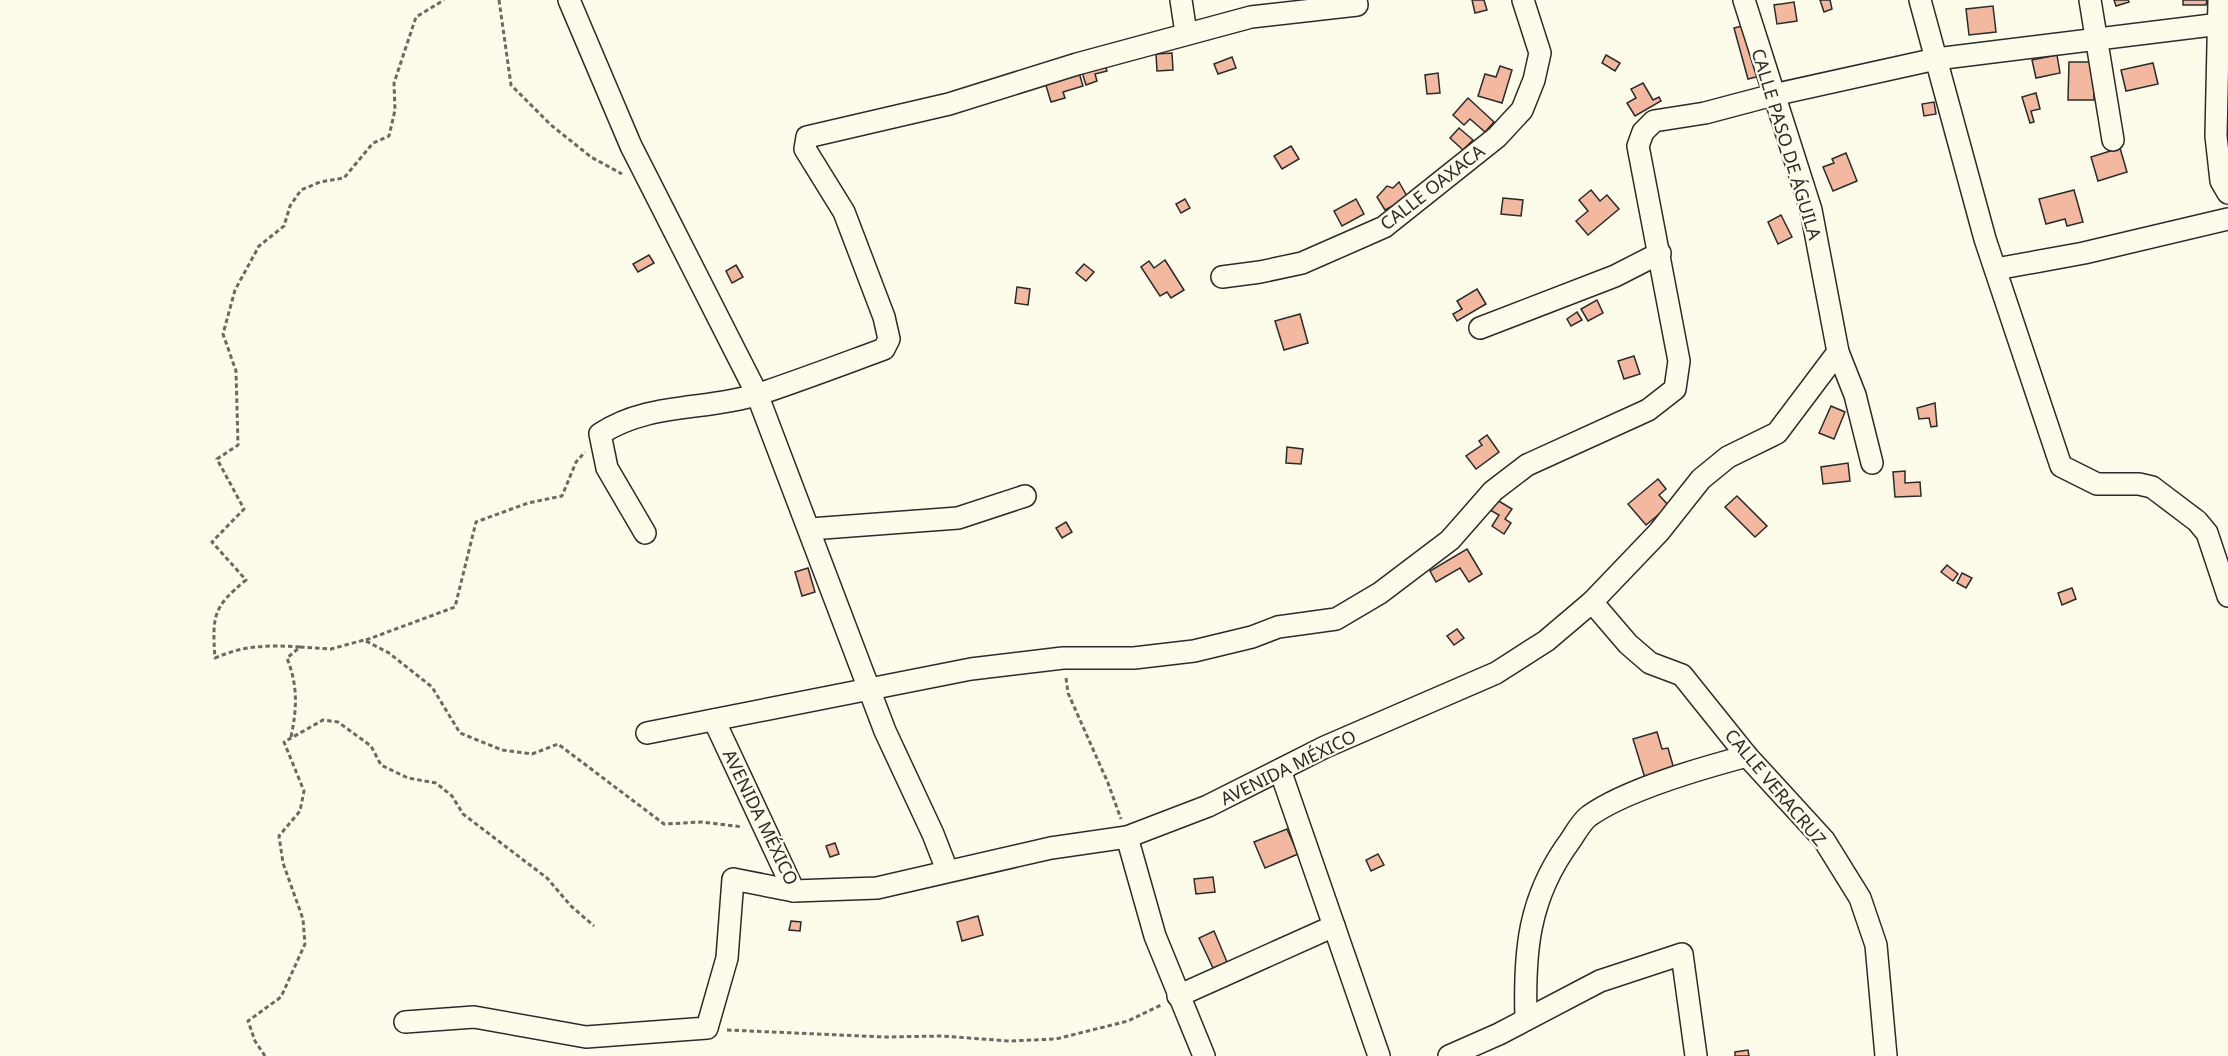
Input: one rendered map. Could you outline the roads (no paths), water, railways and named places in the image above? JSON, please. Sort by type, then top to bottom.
[{"type":"street","points":[[569,0],[632,146],[757,394],[869,689],[947,870]]},
{"type":"street","points":[[1181,0],[1186,33]]},
{"type":"street","points":[[645,532],[607,468],[600,434],[617,423],[649,412],[757,394],[884,349],[889,339],[884,317],[844,212],[804,149],[807,137],[949,104],[1186,33],[1251,17],[1357,5],[1356,0]]},
{"type":"street","name":"CALLE OAXACA","points":[[1222,277],[1302,263],[1384,227],[1497,137],[1522,110],[1534,80],[1540,53],[1523,0]]},
{"type":"street","name":"CALLE PASO DE ÁGUILA","points":[[1744,0],[1811,210],[1838,352],[1855,395],[1872,463]]},
{"type":"street","points":[[1920,0],[1985,239],[2061,466],[2097,484],[2139,484],[2152,487],[2198,521],[2207,533],[2228,596]]},
{"type":"street","points":[[2090,0],[2099,39],[2113,140]]},
{"type":"street","points":[[2219,0],[2216,136],[2221,180],[2228,193]]},
{"type":"street","points":[[647,733],[971,669],[1063,658],[1134,658],[1194,651],[1252,637],[1278,627],[1336,619],[1380,593],[1450,540],[1492,491],[1527,465],[1648,410],[1675,390],[1678,361],[1660,253],[1638,146],[1643,132],[1654,121],[1705,113],[1773,95],[1936,59],[2220,24]]},
{"type":"street","points":[[1996,268],[2085,253],[2228,219]]},
{"type":"street","points":[[1480,328],[1616,276],[1660,253]]},
{"type":"street","name":"AVENIDA MÉXICO","points":[[714,720],[794,891],[877,888],[947,870],[1052,848],[1127,837],[1208,806],[1325,747],[1496,673],[1546,641],[1592,602],[1659,532],[1701,479],[1728,457],[1777,433],[1838,352]]},
{"type":"street","points":[[810,529],[958,518],[1025,496]]},
{"type":"street","name":"CALLE VERACRUZ","points":[[1592,602],[1628,644],[1650,663],[1682,675],[1747,756],[1824,840],[1860,898],[1876,945],[1886,1056]]},
{"type":"street","points":[[1526,1019],[1524,964],[1530,924],[1563,850],[1587,817],[1665,782],[1705,767],[1747,756]]},
{"type":"street","points":[[1280,770],[1379,1056]]},
{"type":"street","points":[[1127,837],[1155,936],[1204,1056]]},
{"type":"street","points":[[405,1022],[474,1017],[586,1036],[706,1028],[727,958],[733,879],[794,891]]},
{"type":"street","points":[[1178,996],[1334,927]]},
{"type":"street","points":[[1449,1056],[1600,981],[1682,954],[1696,1056]]}]
